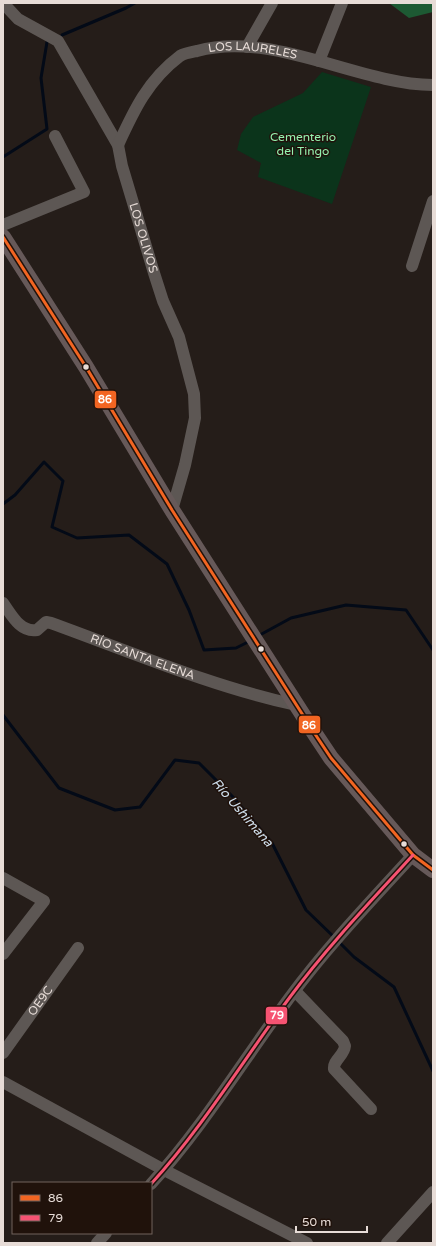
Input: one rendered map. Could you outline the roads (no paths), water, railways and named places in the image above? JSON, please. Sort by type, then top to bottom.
[{"type":"main road","points":[[3,237],[81,360],[172,510],[331,758],[413,855],[433,870]]},
{"type":"street","name":"LOS OLIVOS","points":[[3,3],[18,19],[58,41],[118,145],[122,166],[154,273],[163,301],[179,337],[194,394],[195,418],[185,465],[172,510]]},
{"type":"street","points":[[247,47],[272,3]]},
{"type":"street","points":[[319,61],[342,3]]},
{"type":"street","name":"LOS LAURELES","points":[[118,145],[148,87],[181,56],[215,46],[247,47],[278,51],[386,79],[418,84],[433,84]]},
{"type":"street","points":[[3,225],[84,192],[55,136]]},
{"type":"street","points":[[412,266],[433,201]]},
{"type":"street","name":"RÍO SANTA ELENA","points":[[3,603],[15,621],[27,630],[37,630],[46,622],[51,623],[214,681],[266,698],[296,704]]},
{"type":"street","points":[[152,1183],[164,1170],[230,1083],[295,991],[333,944],[413,855]]},
{"type":"street","points":[[3,878],[44,901],[3,954]]},
{"type":"street","name":"OE9C","points":[[3,1053],[78,948]]},
{"type":"street","points":[[295,991],[346,1046],[345,1051],[334,1063],[334,1070],[371,1109]]},
{"type":"street","points":[[3,1083],[164,1170],[306,1243]]},
{"type":"street","points":[[387,1243],[433,1192]]},
{"type":"street","points":[[97,1243],[105,1234]]},
{"type":"waterway","points":[[62,35],[135,3]]},
{"type":"waterway","points":[[3,157],[47,129],[41,78],[47,42]]},
{"type":"waterway","points":[[3,504],[15,495],[44,462],[63,481],[52,527],[77,538],[129,535],[167,564],[189,610],[204,650],[236,648],[250,641]]},
{"type":"waterway","points":[[258,636],[291,618],[346,605],[406,610],[433,650]]},
{"type":"waterway","name":"Río Ushimana","points":[[3,715],[59,788],[115,810],[140,807],[175,760],[199,763],[233,797],[272,843],[306,910],[335,938]]},
{"type":"waterway","name":"Río Ushimana","points":[[339,942],[354,957],[394,987],[433,1071]]},
{"type":"park label","name":"Cementerio del Tingo","points":[[303,144]]}]
